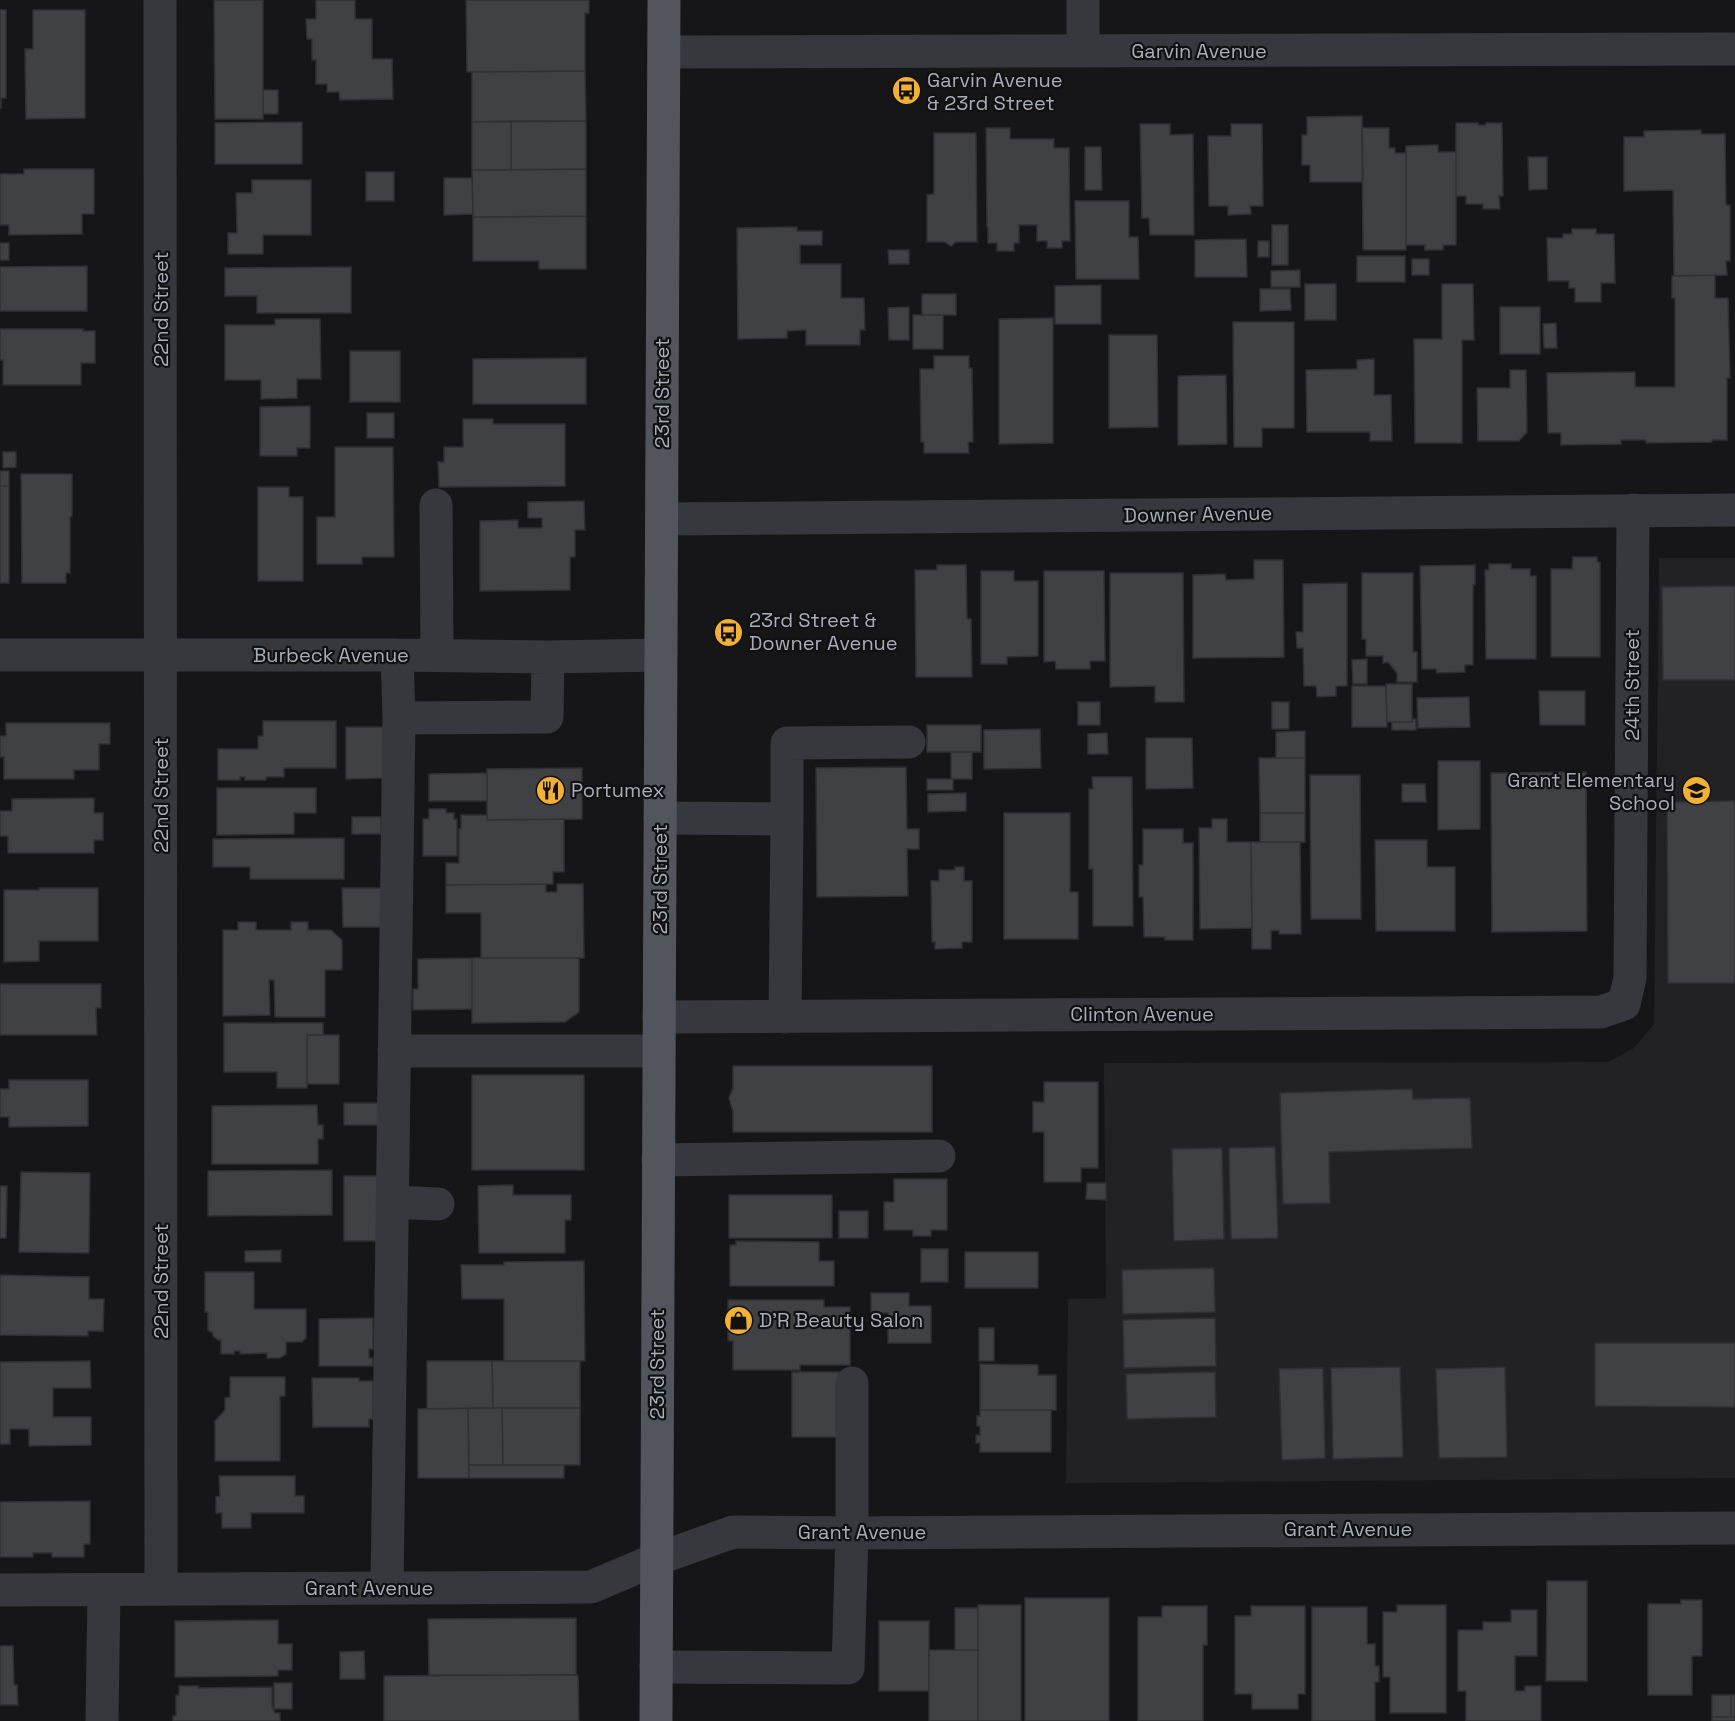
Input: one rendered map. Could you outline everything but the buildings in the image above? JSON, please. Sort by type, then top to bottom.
[{"type":"main road","name":"23rd Street","points":[[656,1721],[664,0]]},
{"type":"street","name":"22nd Street","points":[[160,0],[161,1589]]},
{"type":"street","points":[[1083,0],[1083,51]]},
{"type":"street","name":"Garvin Avenue","points":[[664,52],[1735,49]]},
{"type":"street","points":[[436,506],[437,655]]},
{"type":"street","name":"24th Street","points":[[1624,1004],[1630,978],[1633,510]]},
{"type":"street","name":"Downer Avenue","points":[[662,519],[1735,510]]},
{"type":"street","name":"Burbeck Avenue","points":[[0,655],[548,657],[661,655]]},
{"type":"street","points":[[387,1588],[399,718],[397,655]]},
{"type":"street","points":[[399,718],[547,717],[548,657]]},
{"type":"street","points":[[785,1017],[787,743],[909,742]]},
{"type":"street","points":[[660,818],[787,819]]},
{"type":"street","name":"Clinton Avenue","points":[[659,1017],[1601,1012],[1624,1004]]},
{"type":"street","points":[[394,1051],[659,1051]]},
{"type":"street","points":[[658,1160],[939,1156]]},
{"type":"street","points":[[392,1202],[438,1204]]},
{"type":"street","points":[[656,1667],[848,1668],[852,1533],[852,1383]]},
{"type":"street","name":"Grant Avenue","points":[[0,1590],[591,1587],[657,1559],[734,1532],[1735,1528]]},
{"type":"street","points":[[102,1721],[104,1590]]},
{"type":"shaded area","name":"Grant Elementary School","points":[[1659,558],[1735,558],[1735,1478],[1066,1483],[1068,1299],[1106,1298],[1104,1063],[1608,1062],[1634,1048],[1654,1024]]},
{"type":"place","name":"Garvin Avenue & 23rd Street","points":[[906,91]]},
{"type":"place","name":"23rd Street & Downer Avenue","points":[[728,632]]},
{"type":"place","name":"Portumex","points":[[550,790]]},
{"type":"place","name":"Grant Elementary School","points":[[1696,791]]},
{"type":"place","name":"D’R Beauty Salon","points":[[738,1320]]}]
